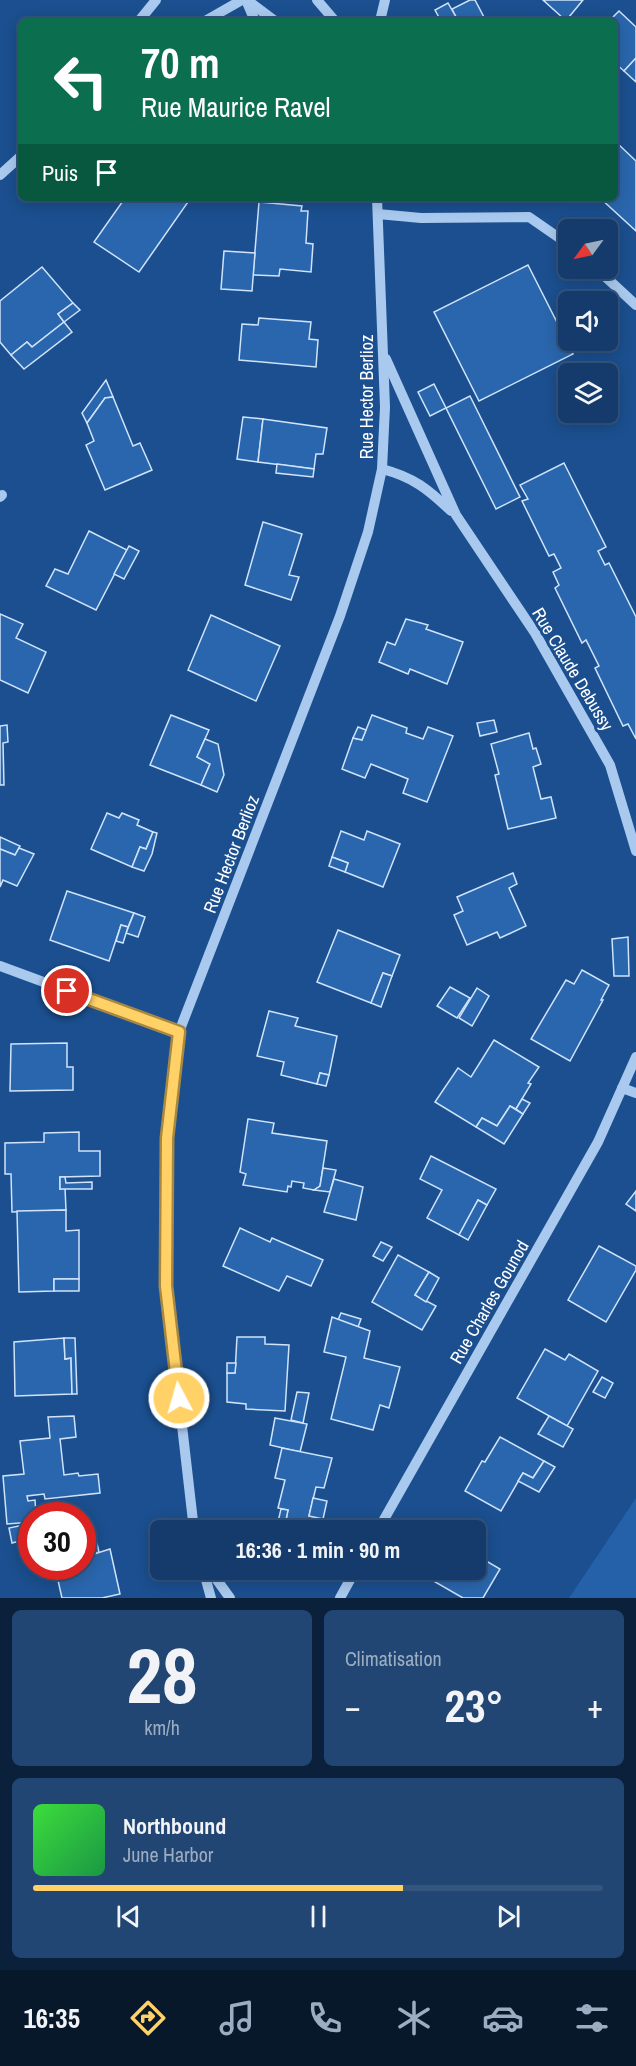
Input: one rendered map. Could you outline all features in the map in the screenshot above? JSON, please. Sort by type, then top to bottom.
[{"type":"street","points":[[141,18],[156,0]]},
{"type":"street","points":[[211,18],[245,0]]},
{"type":"street","points":[[245,0],[254,18]]},
{"type":"street","points":[[245,0],[271,18]]},
{"type":"street","points":[[317,0],[332,18]]},
{"type":"street","points":[[381,18],[385,0]]},
{"type":"street","points":[[0,175],[18,159]]},
{"type":"street","name":"Rue Hector Berlioz","points":[[193,1520],[166,1286],[167,1138],[179,1032],[340,616],[368,532],[382,469],[385,406],[377,201]]},
{"type":"street","points":[[378,214],[421,218],[530,217],[558,237]]},
{"type":"street","points":[[608,279],[636,305]]},
{"type":"street","name":"Rue Claude Debussy","points":[[383,351],[456,515],[535,633],[610,765],[636,851]]},
{"type":"street","name":"Rue Claude Debussy","points":[[382,469],[405,476],[430,491],[456,515]]},
{"type":"street","points":[[0,966],[179,1032]]},
{"type":"street","points":[[636,1057],[622,1088],[636,1093]]},
{"type":"street","name":"Rue Charles Gounod","points":[[384,1520],[598,1142],[622,1088]]},
{"type":"street","points":[[205,1580],[211,1598]]},
{"type":"street","points":[[217,1580],[230,1598]]},
{"type":"street","points":[[340,1598],[350,1580]]},
{"type":"shaded area","points":[[636,1498],[636,1598],[569,1598]]},
{"type":"building","points":[[470,0],[475,0],[484,18],[454,18],[456,17],[452,9]]},
{"type":"building","points":[[543,0],[583,0],[570,18],[563,18]]},
{"type":"building","points":[[448,3],[456,17],[439,18],[435,10]]},
{"type":"building","points":[[619,11],[636,27],[636,58],[624,71],[618,66],[618,18],[612,18]]},
{"type":"building","points":[[636,58],[636,82],[624,71]]},
{"type":"building","points":[[618,144],[636,161],[636,231],[603,201],[618,201]]},
{"type":"building","points":[[123,201],[188,202],[139,272],[94,242]]},
{"type":"building","points":[[259,202],[302,206],[301,211],[308,211],[306,243],[313,244],[311,272],[280,269],[279,276],[253,275]]},
{"type":"building","points":[[224,251],[255,253],[252,291],[221,289]]},
{"type":"building","points":[[528,265],[558,324],[558,351],[571,351],[573,354],[479,401],[434,312]]},
{"type":"building","points":[[42,267],[73,303],[58,314],[64,322],[32,347],[27,342],[11,355],[0,342],[0,301]]},
{"type":"building","points":[[73,303],[80,310],[64,322],[58,314]]},
{"type":"building","points":[[259,318],[311,322],[309,339],[318,340],[316,367],[239,360],[242,324],[258,325]]},
{"type":"building","points":[[64,322],[72,332],[24,369],[11,355],[27,342],[32,347]]},
{"type":"building","points":[[106,380],[113,397],[105,398],[87,423],[82,413]]},
{"type":"building","points":[[434,384],[446,408],[430,416],[418,392]]},
{"type":"building","points":[[470,396],[520,497],[496,509],[446,408]]},
{"type":"building","points":[[113,397],[133,446],[140,443],[152,470],[105,490],[86,445],[94,441],[87,423],[105,398]]},
{"type":"building","points":[[243,417],[263,419],[258,462],[237,459]]},
{"type":"building","points":[[263,419],[327,428],[323,454],[316,454],[314,469],[258,462]]},
{"type":"building","points":[[564,463],[606,547],[598,551],[605,565],[609,563],[636,617],[636,739],[628,724],[623,726],[595,668],[599,666],[586,640],[582,643],[555,588],[559,585],[553,572],[561,568],[554,554],[549,556],[522,501],[528,499],[520,485]]},
{"type":"building","points":[[277,464],[314,469],[313,477],[276,473]]},
{"type":"building","points":[[263,522],[302,534],[289,575],[299,577],[291,600],[245,585]]},
{"type":"building","points":[[89,531],[127,550],[96,610],[46,586],[55,569],[68,574]]},
{"type":"building","points":[[129,546],[139,551],[124,579],[114,574]]},
{"type":"building","points":[[0,614],[23,624],[16,638],[46,652],[28,693],[0,680]]},
{"type":"building","points":[[211,615],[280,646],[256,701],[188,670]]},
{"type":"building","points":[[406,619],[428,625],[426,629],[463,642],[447,684],[410,669],[408,674],[379,662],[387,642],[395,645]]},
{"type":"building","points":[[171,715],[209,730],[197,757],[210,764],[201,785],[150,765]]},
{"type":"building","points":[[372,715],[407,728],[406,733],[423,739],[428,727],[453,736],[427,802],[403,793],[408,779],[371,764],[365,778],[342,769],[353,738],[362,740]]},
{"type":"building","points":[[494,720],[497,732],[480,736],[477,723]]},
{"type":"building","points":[[7,725],[8,742],[3,743],[4,785],[0,785],[0,726]]},
{"type":"building","points":[[358,727],[366,730],[362,740],[353,738]]},
{"type":"building","points":[[529,733],[533,749],[536,748],[541,764],[533,767],[541,799],[551,797],[556,818],[508,829],[495,775],[499,774],[491,744]]},
{"type":"building","points":[[205,739],[218,744],[224,775],[217,792],[201,785],[210,764],[197,757]]},
{"type":"building","points":[[107,813],[119,818],[122,813],[139,820],[137,825],[153,832],[146,849],[140,847],[132,867],[91,849]]},
{"type":"building","points":[[341,831],[364,840],[367,831],[400,844],[383,887],[345,872],[348,863],[332,857]]},
{"type":"building","points":[[153,832],[157,833],[152,854],[144,871],[132,867],[140,847],[146,849]]},
{"type":"building","points":[[0,837],[20,846],[15,855],[0,849]]},
{"type":"building","points":[[19,848],[34,854],[17,886],[3,880],[0,887],[0,849],[15,855]]},
{"type":"building","points":[[332,857],[348,863],[345,872],[329,866]]},
{"type":"building","points":[[513,873],[517,884],[509,888],[526,926],[500,938],[497,932],[467,945],[454,915],[463,911],[457,897]]},
{"type":"building","points":[[67,891],[134,913],[128,927],[121,925],[109,961],[50,940]]},
{"type":"building","points":[[134,913],[145,917],[138,937],[126,933]]},
{"type":"building","points":[[121,925],[128,927],[123,943],[116,941]]},
{"type":"building","points":[[338,930],[400,955],[392,976],[383,973],[371,1003],[317,982]]},
{"type":"building","points":[[628,937],[629,976],[614,976],[612,939]]},
{"type":"building","points":[[582,970],[609,985],[570,1061],[531,1039],[566,980],[574,984]]},
{"type":"building","points":[[383,973],[392,976],[381,1007],[371,1003]]},
{"type":"building","points":[[450,987],[470,998],[457,1018],[437,1006]]},
{"type":"building","points":[[477,988],[489,996],[472,1026],[459,1018]]},
{"type":"building","points":[[269,1011],[298,1018],[295,1026],[337,1036],[329,1075],[320,1073],[317,1084],[281,1075],[284,1062],[257,1056]]},
{"type":"building","points":[[494,1040],[539,1067],[528,1083],[531,1084],[516,1109],[510,1106],[497,1126],[482,1118],[476,1127],[435,1102],[458,1068],[471,1077]]},
{"type":"building","points":[[67,1043],[67,1067],[73,1067],[73,1090],[10,1091],[11,1044]]},
{"type":"building","points":[[320,1073],[329,1075],[326,1086],[317,1084]]},
{"type":"building","points":[[522,1099],[530,1103],[523,1114],[516,1109]]},
{"type":"building","points":[[510,1106],[523,1114],[504,1144],[476,1127],[482,1118],[497,1126]]},
{"type":"building","points":[[248,1119],[274,1123],[272,1133],[327,1141],[320,1186],[314,1190],[303,1188],[304,1183],[292,1181],[287,1192],[243,1185],[246,1174],[240,1172]]},
{"type":"building","points":[[79,1132],[79,1151],[100,1151],[100,1176],[60,1177],[60,1189],[65,1188],[66,1210],[12,1212],[11,1174],[5,1174],[5,1143],[44,1142],[44,1133]]},
{"type":"building","points":[[431,1156],[496,1189],[487,1205],[478,1200],[459,1235],[427,1218],[442,1190],[420,1179]]},
{"type":"building","points":[[323,1168],[336,1170],[330,1192],[314,1190],[320,1186]]},
{"type":"building","points":[[60,1177],[65,1177],[66,1183],[92,1182],[92,1189],[60,1189]]},
{"type":"building","points":[[334,1179],[363,1187],[356,1220],[324,1212]]},
{"type":"building","points":[[636,1191],[636,1211],[626,1204]]},
{"type":"building","points":[[478,1200],[487,1205],[468,1240],[459,1235]]},
{"type":"building","points":[[66,1210],[66,1231],[79,1230],[79,1279],[54,1279],[54,1291],[19,1292],[17,1211]]},
{"type":"building","points":[[240,1228],[270,1242],[272,1238],[323,1260],[311,1286],[287,1276],[279,1291],[223,1266]]},
{"type":"building","points":[[381,1242],[392,1247],[383,1261],[373,1256]]},
{"type":"building","points":[[599,1246],[636,1266],[636,1270],[606,1322],[568,1300]]},
{"type":"building","points":[[398,1255],[429,1272],[415,1295],[436,1306],[422,1330],[372,1302]]},
{"type":"building","points":[[429,1272],[439,1278],[426,1302],[415,1295]]},
{"type":"building","points":[[54,1279],[79,1279],[79,1291],[54,1291]]},
{"type":"building","points":[[341,1313],[361,1319],[358,1327],[338,1320]]},
{"type":"building","points":[[332,1317],[370,1331],[364,1358],[400,1367],[389,1408],[380,1405],[373,1430],[331,1419],[346,1357],[324,1352]]},
{"type":"building","points":[[237,1337],[265,1337],[265,1344],[289,1345],[285,1411],[246,1409],[246,1404],[227,1402],[227,1373],[235,1373]]},
{"type":"building","points":[[64,1338],[65,1359],[71,1358],[72,1394],[15,1396],[14,1342]]},
{"type":"building","points":[[64,1338],[75,1338],[77,1394],[72,1394],[71,1358],[65,1359]]},
{"type":"building","points":[[545,1349],[565,1360],[569,1354],[598,1371],[567,1426],[517,1398]]},
{"type":"building","points":[[227,1363],[236,1363],[235,1373],[227,1373]]},
{"type":"building","points":[[602,1377],[613,1383],[605,1398],[593,1392]]},
{"type":"building","points":[[297,1392],[309,1393],[303,1423],[291,1420]]},
{"type":"building","points":[[74,1416],[76,1437],[60,1439],[64,1475],[98,1474],[100,1493],[45,1499],[44,1494],[27,1496],[28,1501],[35,1500],[35,1502],[18,1502],[18,1523],[7,1524],[3,1476],[24,1474],[20,1441],[50,1438],[48,1417]]},
{"type":"building","points":[[549,1416],[573,1429],[563,1447],[538,1434]]},
{"type":"building","points":[[275,1418],[307,1424],[300,1452],[270,1445]]},
{"type":"building","points":[[500,1437],[544,1461],[533,1478],[523,1473],[501,1511],[465,1491],[482,1461],[485,1462]]},
{"type":"building","points":[[282,1448],[332,1458],[324,1488],[316,1487],[309,1516],[315,1517],[315,1520],[286,1520],[288,1510],[278,1508],[285,1480],[275,1478]]},
{"type":"building","points":[[544,1461],[555,1467],[539,1492],[518,1481],[523,1473],[533,1478]]},
{"type":"building","points":[[313,1498],[327,1501],[323,1519],[309,1516]]},
{"type":"building","points":[[281,1509],[288,1510],[286,1520],[278,1520]]},
{"type":"building","points":[[18,1526],[18,1541],[12,1543],[9,1528]]},
{"type":"building","points":[[110,1549],[120,1594],[102,1598],[62,1598],[58,1580],[96,1580],[96,1553]]},
{"type":"building","points":[[486,1561],[500,1569],[483,1598],[463,1598],[432,1580],[486,1580]]},
{"type":"route","points":[[67,991],[179,1032],[167,1138],[166,1286],[179,1398]]}]
